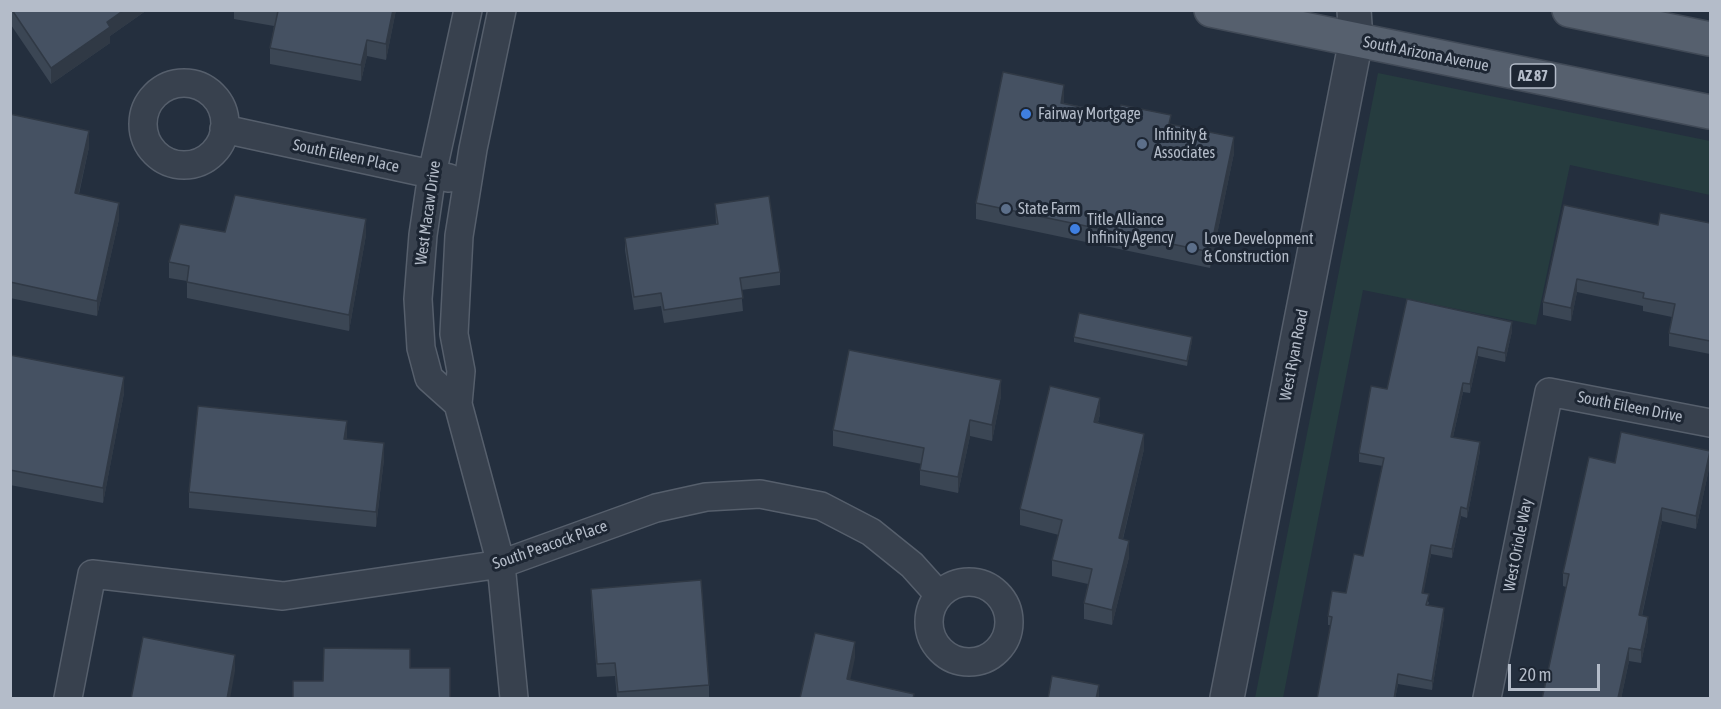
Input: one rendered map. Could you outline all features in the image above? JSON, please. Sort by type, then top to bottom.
[{"type":"main road","name":"South Arizona Avenue","points":[[1211,10],[1355,25],[1710,112]]},
{"type":"main road","points":[[1569,10],[1710,39]]},
{"type":"street","points":[[468,11],[501,15]]},
{"type":"street","name":"West Macaw Drive","points":[[458,404],[429,378],[421,348],[418,299],[423,236],[432,174],[468,11]]},
{"type":"street","name":"West Macaw Drive","points":[[501,15],[459,236],[454,334],[461,371],[458,404],[501,564],[513,699]]},
{"type":"street","name":"West Ryan Road","points":[[1227,699],[1355,25]]},
{"type":"street","name":"South Eileen Place","points":[[224,129],[468,183]]},
{"type":"street","name":"South Eileen Drive","points":[[1549,392],[1710,423]]},
{"type":"street","name":"West Oriole Way","points":[[1487,699],[1549,392]]},
{"type":"street","name":"South Peacock Place","points":[[68,699],[92,574],[283,596],[501,564],[656,508],[706,497],[760,494],[821,506],[871,532],[912,565],[939,595]]},
{"type":"green space","points":[[1378,73],[1710,141],[1710,195],[1570,165],[1536,325],[1363,290],[1283,698],[1255,698]]},
{"type":"building","points":[[12,10],[124,10],[107,22],[110,27],[51,68]]},
{"type":"building","points":[[274,10],[393,10],[386,44],[367,40],[361,65],[270,48],[278,11]]},
{"type":"building","points":[[1003,72],[1064,85],[1061,103],[1119,115],[1121,105],[1171,115],[1169,124],[1234,137],[1210,252],[976,203]]},
{"type":"building","points":[[10,114],[89,131],[75,193],[119,203],[97,301],[10,282]]},
{"type":"building","points":[[235,195],[366,219],[349,315],[187,282],[189,266],[169,262],[180,224],[225,232]]},
{"type":"building","points":[[769,196],[780,272],[740,278],[743,298],[664,310],[661,293],[634,297],[625,238],[718,224],[715,204]]},
{"type":"building","points":[[1564,205],[1658,225],[1660,213],[1710,223],[1710,341],[1669,333],[1675,304],[1643,298],[1644,293],[1577,279],[1571,308],[1543,302]]},
{"type":"building","points":[[1407,299],[1512,322],[1505,353],[1478,347],[1470,384],[1463,383],[1451,437],[1480,442],[1467,509],[1461,507],[1452,549],[1431,545],[1422,593],[1429,594],[1426,605],[1444,608],[1432,681],[1398,674],[1394,699],[1317,699],[1332,617],[1328,616],[1332,591],[1346,593],[1354,554],[1363,556],[1384,458],[1359,453],[1371,386],[1387,389]]},
{"type":"building","points":[[1079,313],[1192,337],[1187,361],[1074,337]]},
{"type":"building","points":[[849,350],[1001,380],[992,425],[970,420],[958,477],[920,470],[924,448],[833,430]]},
{"type":"building","points":[[10,355],[124,377],[103,488],[10,470]]},
{"type":"building","points":[[1050,386],[1100,398],[1094,422],[1144,434],[1119,538],[1129,541],[1112,610],[1084,603],[1092,569],[1052,560],[1062,520],[1020,509]]},
{"type":"building","points":[[198,406],[347,421],[344,439],[384,443],[376,512],[189,492]]},
{"type":"building","points":[[1621,432],[1710,451],[1696,516],[1662,508],[1639,615],[1648,617],[1641,650],[1629,648],[1618,698],[1621,699],[1542,699],[1569,574],[1563,573],[1589,457],[1615,463]]},
{"type":"building","points":[[701,580],[709,685],[618,692],[615,663],[597,664],[591,589]]},
{"type":"building","points":[[815,633],[855,642],[847,679],[914,694],[913,699],[800,698]]},
{"type":"building","points":[[143,637],[235,655],[227,699],[131,699]]},
{"type":"building","points":[[324,648],[410,649],[410,668],[450,668],[450,699],[293,699],[293,681],[323,681]]},
{"type":"building","points":[[1052,676],[1099,685],[1096,699],[1048,699]]},
{"type":"place","name":"Fairway Mortgage","points":[[1026,114]]},
{"type":"place","name":"Infinity & Associates","points":[[1142,144]]},
{"type":"place","name":"State Farm","points":[[1006,209]]},
{"type":"place","name":"Title Alliance Infinity Agency","points":[[1075,229]]},
{"type":"place","name":"Love Development & Construction","points":[[1192,248]]}]
